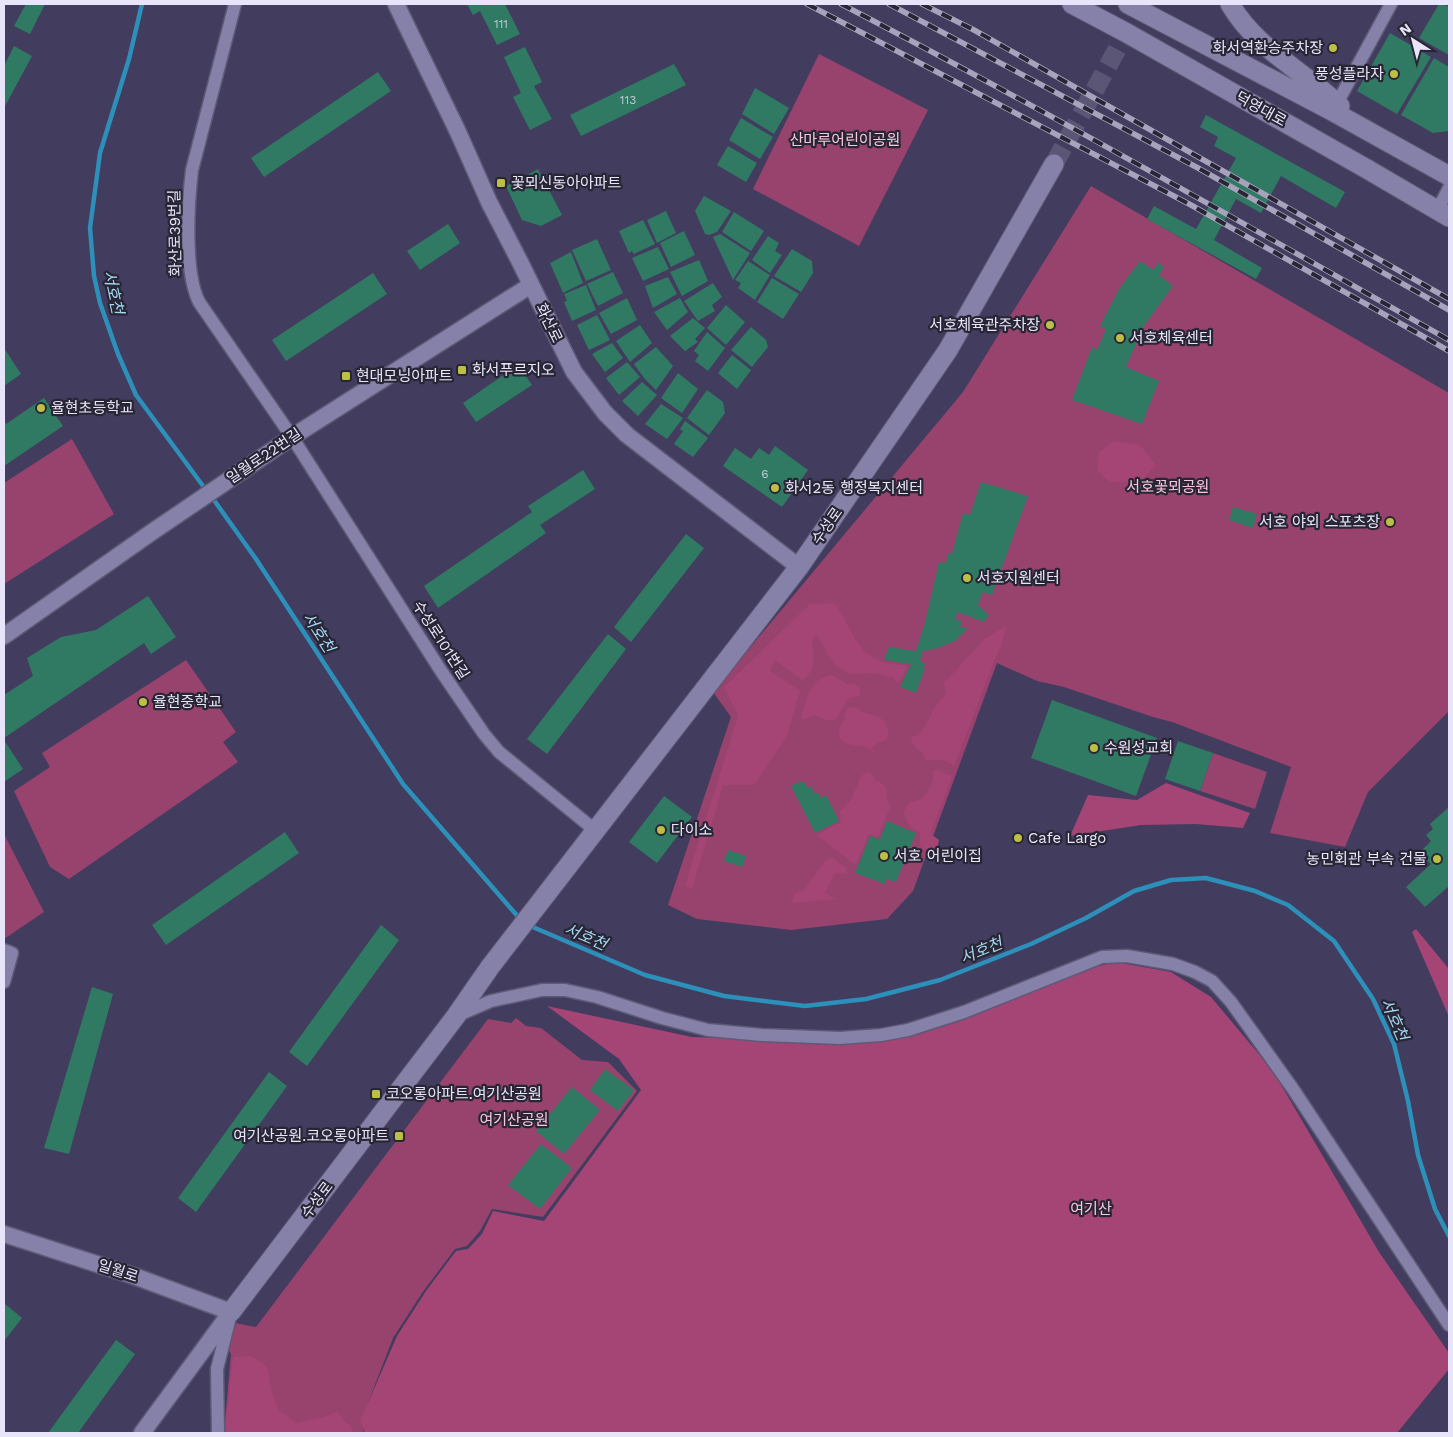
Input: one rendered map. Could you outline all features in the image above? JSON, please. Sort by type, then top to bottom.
[{"type":"main road","name":"덕영대로","points":[[1072,4],[1290,125],[1443,214]]},
{"type":"main road","name":"덕영대로","points":[[1128,4],[1335,107]]},
{"type":"main road","points":[[1230,4],[1238,18],[1267,49],[1335,107],[1362,128],[1449,176]]},
{"type":"main road","name":"수성로","points":[[231,1312],[456,1016],[490,967],[799,567],[948,350],[1054,164]]},
{"type":"street","name":"화산로39번길","points":[[235,4],[192,170],[189,212],[192,282],[198,302],[292,437]]},
{"type":"street","name":"화산로","points":[[396,4],[458,132],[489,202],[574,372],[605,413],[633,440],[799,567]]},
{"type":"street","points":[[1335,107],[1391,4]]},
{"type":"street","points":[[1443,214],[1449,188]]},
{"type":"street","name":"일월로22번길","points":[[4,636],[292,437],[531,285]]},
{"type":"street","name":"수성로101번길","points":[[292,437],[484,734],[499,752],[596,831]]},
{"type":"street","points":[[4,950],[12,953],[4,982]]},
{"type":"street","points":[[456,1016],[491,1001],[542,990],[565,990],[597,997],[662,1018],[708,1030],[762,1035],[840,1038],[881,1035],[908,1030],[964,1012],[1102,958],[1128,956],[1174,964],[1212,981],[1231,1002],[1278,1067],[1449,1325]]},
{"type":"street","name":"일월로","points":[[4,1234],[134,1276],[231,1312]]},
{"type":"street","points":[[218,1433],[217,1369],[231,1312]]},
{"type":"street","name":"수성로","points":[[142,1433],[231,1312]]},
{"type":"green space","name":"산마루어린이공원","points":[[819,54],[928,110],[859,246],[753,189]]},
{"type":"green space","name":"서호꽃뫼공원","points":[[1091,186],[1449,393],[1449,711],[1368,792],[1345,847],[1270,833],[1291,767],[1172,722],[1064,687],[1037,681],[997,663],[913,891],[887,919],[791,930],[697,919],[668,905],[731,717],[713,692],[963,392]]},
{"type":"green space","points":[[72,439],[114,514],[4,584],[4,483]]},
{"type":"green space","points":[[1114,441],[1140,445],[1156,465],[1139,483],[1110,482],[1097,470],[1099,452]]},
{"type":"green space","points":[[834,603],[858,643],[871,657],[887,663],[908,666],[898,684],[893,677],[871,673],[849,674],[835,665],[816,634],[812,640],[814,657],[812,668],[802,680],[775,660],[770,671],[800,691],[786,738],[754,785],[723,785],[692,889],[685,886],[738,716],[724,687],[810,604]]},
{"type":"green space","points":[[1006,626],[1002,643],[954,766],[941,760],[926,761],[923,754],[911,743],[912,737],[919,735],[931,716],[932,711],[946,693],[944,683],[985,639]]},
{"type":"green space","points":[[186,660],[236,732],[223,742],[238,762],[69,879],[50,867],[14,791],[50,767],[42,753]]},
{"type":"green space","points":[[832,675],[847,684],[854,684],[859,687],[859,696],[850,698],[837,717],[831,721],[815,715],[803,720],[801,719],[807,698],[814,685],[825,676]]},
{"type":"green space","points":[[848,708],[858,708],[861,712],[879,717],[885,723],[889,734],[885,741],[878,743],[870,750],[846,743],[840,738],[839,731],[846,719],[844,716]]},
{"type":"green space","points":[[1213,753],[1267,772],[1255,809],[1200,791]]},
{"type":"green space","points":[[937,770],[952,776],[931,834],[939,840],[935,858],[920,846],[920,833],[911,827],[903,813],[909,803],[922,799],[927,793],[933,780],[933,771]]},
{"type":"green space","points":[[867,772],[872,774],[875,780],[886,788],[887,801],[891,805],[878,837],[869,834],[856,865],[817,835],[841,822],[839,813],[851,800],[861,776]]},
{"type":"green space","points":[[1166,783],[1250,813],[1243,828],[1196,824],[1141,825],[1070,836],[1088,795],[1137,800]]},
{"type":"green space","points":[[4,834],[44,912],[4,939]]},
{"type":"green space","points":[[831,857],[846,868],[847,874],[835,873],[825,893],[836,899],[792,903],[794,894],[804,890],[824,862]]},
{"type":"green space","points":[[1416,929],[1449,969],[1449,1017],[1412,932]]},
{"type":"green space","name":"여기산","points":[[1115,962],[1171,972],[1211,997],[1273,1071],[1379,1252],[1449,1353],[1449,1369],[1397,1433],[365,1433],[360,1421],[397,1336],[426,1291],[456,1251],[468,1249],[482,1234],[493,1211],[544,1221],[641,1090],[619,1059],[547,1006],[692,1037],[865,1043],[945,1026],[1083,970]]},
{"type":"green space","name":"여기산공원","points":[[516,1018],[526,1026],[541,1028],[582,1060],[608,1062],[637,1091],[543,1217],[492,1209],[480,1231],[467,1246],[455,1249],[422,1293],[393,1338],[361,1421],[364,1433],[224,1433],[231,1354],[228,1349],[235,1323],[256,1327],[488,1019],[511,1023]]},
{"type":"green space","points":[[251,1356],[267,1366],[272,1393],[279,1410],[297,1423],[330,1415],[337,1411],[346,1423],[351,1425],[353,1433],[226,1433],[233,1357]]},
{"type":"building","points":[[26,4],[45,4],[30,34],[14,26]]},
{"type":"building","points":[[467,4],[505,4],[520,34],[497,45],[480,11],[473,15]]},
{"type":"building","points":[[1439,4],[1449,7],[1449,55],[1419,38]]},
{"type":"building","name":"풍성플라자","points":[[1390,33],[1431,57],[1397,114],[1357,91]]},
{"type":"building","points":[[14,46],[32,56],[4,108],[4,66]]},
{"type":"building","points":[[525,47],[542,82],[534,86],[552,119],[530,130],[513,97],[521,93],[504,57]]},
{"type":"building","points":[[1434,58],[1449,67],[1449,131],[1433,133],[1401,115]]},
{"type":"building","points":[[674,64],[686,85],[581,136],[570,115]]},
{"type":"building","points":[[378,72],[391,91],[264,177],[251,158]]},
{"type":"building","points":[[755,88],[789,108],[774,134],[742,114]]},
{"type":"building","points":[[1206,115],[1345,192],[1336,208],[1281,176],[1261,213],[1236,199],[1214,240],[1262,268],[1256,279],[1147,219],[1154,206],[1196,229],[1236,158],[1214,146],[1218,137],[1200,127]]},
{"type":"building","points":[[741,118],[773,137],[760,159],[729,140]]},
{"type":"building","points":[[728,146],[757,163],[746,182],[717,165]]},
{"type":"building","points":[[538,169],[562,215],[541,226],[522,220],[506,186]]},
{"type":"building","points":[[704,196],[731,211],[717,232],[709,235],[705,234],[695,211]]},
{"type":"building","points":[[666,211],[676,233],[657,243],[647,220]]},
{"type":"building","points":[[734,212],[764,231],[751,251],[722,232]]},
{"type":"building","points":[[643,220],[655,244],[634,254],[632,251],[629,253],[619,231]]},
{"type":"building","points":[[448,224],[460,243],[420,270],[407,251]]},
{"type":"building","points":[[684,231],[695,255],[671,267],[660,243]]},
{"type":"building","points":[[720,234],[750,253],[733,280],[713,237]]},
{"type":"building","points":[[768,236],[779,243],[775,251],[782,255],[770,273],[752,260]]},
{"type":"building","points":[[597,239],[611,270],[586,281],[572,250]]},
{"type":"building","points":[[658,247],[669,269],[643,281],[632,258]]},
{"type":"building","points":[[792,249],[812,261],[813,273],[801,292],[774,276]]},
{"type":"building","points":[[571,252],[583,283],[563,293],[550,263]]},
{"type":"building","points":[[699,260],[708,281],[682,296],[670,272]]},
{"type":"building","points":[[748,261],[770,275],[755,300],[738,288],[741,283],[735,280]]},
{"type":"building","name":"서호체육센터","points":[[1140,261],[1153,270],[1158,263],[1164,267],[1159,275],[1173,286],[1144,326],[1126,367],[1159,381],[1142,424],[1072,400],[1092,347],[1097,350],[1106,329],[1100,326],[1119,289]]},
{"type":"building","points":[[613,272],[623,293],[598,306],[587,284]]},
{"type":"building","points":[[373,273],[387,294],[286,361],[272,340]]},
{"type":"building","points":[[668,277],[677,294],[653,308],[645,286]]},
{"type":"building","points":[[772,278],[799,294],[783,319],[757,302]]},
{"type":"building","points":[[713,283],[722,297],[712,305],[715,311],[698,321],[684,301]]},
{"type":"building","points":[[586,285],[596,310],[572,321],[564,302],[567,301],[564,294]]},
{"type":"building","points":[[627,298],[637,320],[611,334],[599,313]]},
{"type":"building","points":[[680,298],[688,312],[667,330],[654,312]]},
{"type":"building","points":[[726,305],[745,322],[726,345],[707,328]]},
{"type":"building","points":[[597,315],[610,340],[589,350],[577,325]]},
{"type":"building","points":[[693,318],[705,328],[695,339],[698,342],[685,351],[670,336]]},
{"type":"building","points":[[640,325],[652,343],[630,362],[616,341]]},
{"type":"building","points":[[751,327],[766,340],[768,347],[752,367],[731,350]]},
{"type":"building","points":[[707,332],[725,348],[708,371],[695,361],[699,355],[694,351]]},
{"type":"building","points":[[612,343],[623,358],[605,372],[592,354]]},
{"type":"building","points":[[656,347],[673,366],[656,390],[634,364]]},
{"type":"building","points":[[4,348],[21,374],[4,386]]},
{"type":"building","points":[[732,355],[751,370],[737,389],[718,373]]},
{"type":"building","points":[[627,362],[640,377],[619,395],[606,378]]},
{"type":"building","points":[[518,365],[532,385],[476,422],[463,403]]},
{"type":"building","points":[[678,373],[698,389],[682,413],[661,398]]},
{"type":"building","points":[[642,382],[657,395],[638,416],[622,401]]},
{"type":"building","points":[[707,390],[723,402],[725,413],[709,435],[687,418]]},
{"type":"building","points":[[44,398],[63,426],[4,466],[4,420],[6,424]]},
{"type":"building","points":[[661,404],[683,418],[667,439],[645,424]]},
{"type":"building","points":[[685,421],[708,438],[693,457],[674,444],[683,431],[680,429]]},
{"type":"building","name":"화서2동 행정복지센터","points":[[775,446],[808,470],[782,507],[723,466],[735,448],[751,459],[759,448],[769,455]]},
{"type":"building","points":[[583,470],[595,489],[540,525],[546,533],[438,608],[424,586],[532,512],[528,506]]},
{"type":"building","name":"서호지원센터","points":[[981,482],[1028,496],[992,595],[983,592],[978,605],[989,615],[984,622],[957,612],[956,620],[962,621],[960,627],[968,628],[955,641],[935,649],[923,651],[920,660],[925,664],[923,668],[925,669],[916,693],[900,687],[911,664],[884,660],[889,647],[916,651],[925,623],[939,562],[946,563],[948,553],[952,554],[963,513],[970,515]]},
{"type":"building","points":[[1233,507],[1257,514],[1253,528],[1229,520]]},
{"type":"building","points":[[686,534],[704,548],[631,642],[614,627]]},
{"type":"building","points":[[148,596],[176,637],[151,654],[144,643],[4,738],[4,695],[33,676],[27,658],[61,637],[96,630]]},
{"type":"building","points":[[608,634],[626,649],[547,754],[527,739]]},
{"type":"building","name":"수원성교회","points":[[1052,700],[1157,738],[1136,796],[1031,758]]},
{"type":"building","points":[[4,740],[23,769],[4,782]]},
{"type":"building","points":[[1178,741],[1213,753],[1200,791],[1165,779]]},
{"type":"building","points":[[801,781],[808,788],[811,786],[815,794],[818,792],[821,798],[826,795],[839,821],[815,833],[791,786]]},
{"type":"building","name":"다이소","points":[[664,796],[692,817],[657,863],[629,842]]},
{"type":"building","name":"농민회관 부속 건물","points":[[1449,807],[1449,886],[1425,907],[1406,887],[1431,864],[1419,853],[1431,841],[1426,835],[1433,829],[1430,824]]},
{"type":"building","name":"서호 어린이집","points":[[887,821],[916,833],[896,882],[887,879],[885,884],[855,873],[870,836],[880,839]]},
{"type":"building","points":[[285,832],[299,853],[166,945],[152,925]]},
{"type":"building","points":[[728,850],[746,856],[742,867],[724,861]]},
{"type":"building","points":[[381,925],[399,940],[307,1066],[289,1052]]},
{"type":"building","points":[[92,987],[113,994],[69,1154],[44,1148]]},
{"type":"building","points":[[605,1069],[634,1090],[618,1111],[590,1090]]},
{"type":"building","points":[[269,1072],[287,1086],[196,1212],[178,1198]]},
{"type":"building","points":[[572,1087],[600,1110],[564,1154],[536,1131]]},
{"type":"building","points":[[541,1144],[572,1168],[540,1209],[508,1185]]},
{"type":"building","points":[[4,1303],[22,1318],[4,1341]]},
{"type":"building","points":[[116,1340],[135,1354],[78,1433],[48,1433]]},
{"type":"waterway","name":"서호천","points":[[142,4],[129,59],[100,153],[90,228],[94,276],[100,303],[118,354],[136,395],[206,490]]},
{"type":"waterway","name":"서호천","points":[[211,496],[256,559],[403,784],[520,919]]},
{"type":"waterway","name":"서호천","points":[[528,925],[645,975],[724,996],[805,1006],[866,999],[940,980],[1031,944],[1086,918],[1134,891],[1171,880],[1206,878],[1255,891],[1288,905],[1334,941],[1373,999],[1394,1044],[1408,1101],[1418,1155],[1435,1209],[1449,1236]]},
{"type":"tunnel","points":[[1054,164],[1142,4]]},
{"type":"railway","points":[[807,4],[1191,205],[1449,351]]},
{"type":"railway","points":[[841,4],[1071,127],[1449,340]]},
{"type":"railway","points":[[889,4],[1198,168],[1449,310]]},
{"type":"railway","points":[[922,4],[974,30],[1449,299]]},
{"type":"place","name":"화서역환승주차장","points":[[1333,48]]},
{"type":"place","name":"풍성플라자","points":[[1394,74]]},
{"type":"place","name":"꽃뫼신동아아파트","points":[[501,183]]},
{"type":"place","name":"서호체육관주차장","points":[[1050,325]]},
{"type":"place","name":"서호체육센터","points":[[1120,338]]},
{"type":"place","name":"화서푸르지오","points":[[462,370]]},
{"type":"place","name":"현대모닝아파트","points":[[346,376]]},
{"type":"place","name":"율현초등학교","points":[[41,408]]},
{"type":"place","name":"화서2동 행정복지센터","points":[[775,488]]},
{"type":"place","name":"서호 야외 스포츠장","points":[[1390,522]]},
{"type":"place","name":"서호지원센터","points":[[967,578]]},
{"type":"place","name":"율현중학교","points":[[143,702]]},
{"type":"place","name":"수원성교회","points":[[1094,748]]},
{"type":"place","name":"다이소","points":[[661,830]]},
{"type":"place","name":"Cafe Largo","points":[[1018,838]]},
{"type":"place","name":"서호 어린이집","points":[[884,856]]},
{"type":"place","name":"농민회관 부속 건물","points":[[1437,859]]},
{"type":"place","name":"코오롱아파트.여기산공원","points":[[376,1094]]},
{"type":"place","name":"여기산공원.코오롱아파트","points":[[399,1136]]}]
